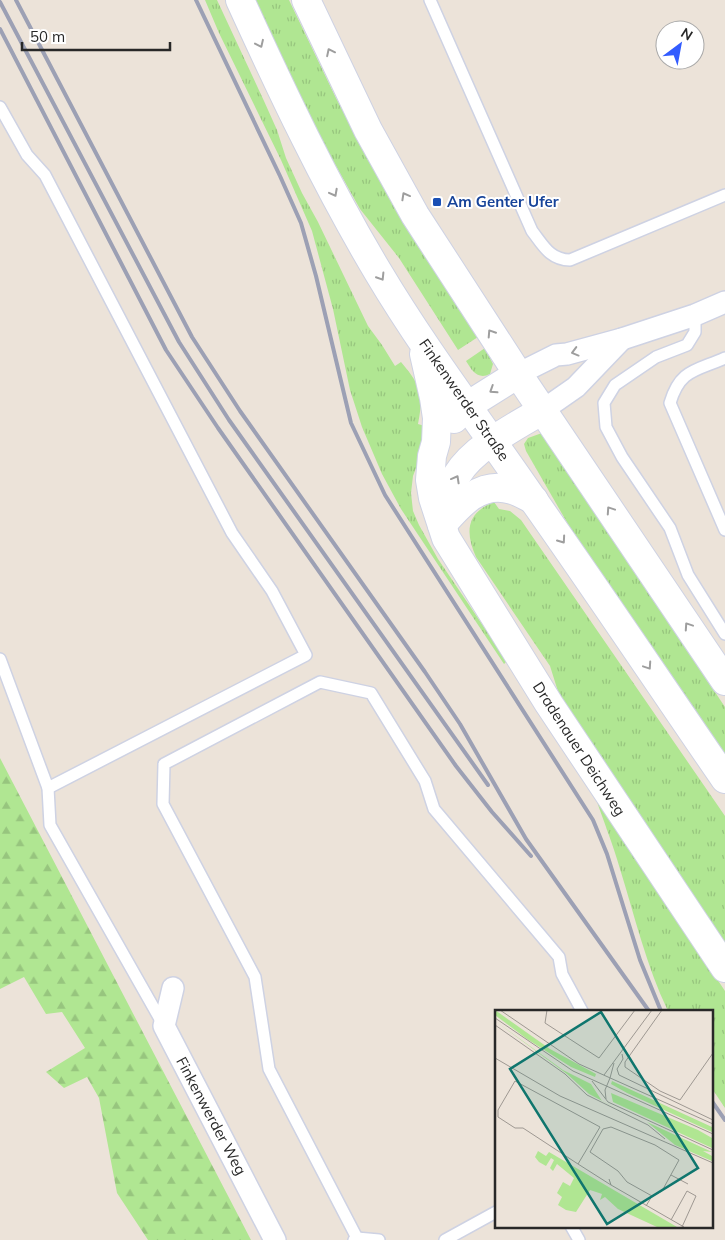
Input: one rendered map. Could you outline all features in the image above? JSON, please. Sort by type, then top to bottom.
[{"type":"main road","name":"Finkenwerder Straße","points":[[240,0],[272,71],[356,235],[420,338],[534,500],[725,779]]},
{"type":"main road","points":[[306,0],[368,130],[415,215],[518,374],[725,681]]},
{"type":"main road","name":"Dradenauer Deichweg","points":[[420,338],[437,418],[436,442],[432,456],[430,480],[441,525],[453,551],[549,704],[725,968]]},
{"type":"main road","name":"Dradenauer Deichweg","points":[[436,442],[449,424],[468,406],[518,374]]},
{"type":"main road","points":[[441,525],[451,488],[458,474],[469,461],[492,441],[542,410]]},
{"type":"main road","points":[[441,525],[474,493],[491,488],[498,487],[512,490],[534,500]]},
{"type":"street","points":[[518,374],[556,355],[567,354],[622,338],[695,315],[725,302]]},
{"type":"street","points":[[542,410],[576,387],[622,338]]},
{"type":"street","points":[[164,1026],[173,988]]},
{"type":"street","name":"Finkenwerder Weg","points":[[164,1026],[276,1240]]},
{"type":"lane","points":[[430,0],[532,231],[546,251],[553,256],[561,260],[570,260],[725,195]]},
{"type":"lane","points":[[0,107],[27,155],[45,175],[232,533],[272,590],[306,656],[48,788]]},
{"type":"lane","points":[[695,315],[695,332],[686,345],[656,357],[615,385],[604,403],[606,427],[622,457],[670,528],[688,575],[725,634]]},
{"type":"lane","points":[[725,358],[687,373],[674,389],[670,403],[725,530]]},
{"type":"lane","points":[[0,659],[48,788],[50,825],[164,1026]]},
{"type":"lane","points":[[380,1240],[356,1239],[269,1069],[255,976],[163,804],[164,764],[320,682],[371,693],[425,781],[434,809],[559,957],[562,974],[581,1010]]},
{"type":"lane","points":[[445,1240],[495,1213]]},
{"type":"lane","points":[[572,1228],[579,1240]]},
{"type":"green space","points":[[205,0],[217,0],[277,130],[286,158],[302,193],[368,326],[395,366],[401,362],[417,384],[421,397],[418,424],[428,427],[422,452],[413,476],[411,493],[413,511],[438,559],[507,661],[504,664],[401,509],[382,474],[362,427],[350,390],[333,309],[312,231],[281,160],[219,33]]},
{"type":"green space","points":[[252,0],[289,0],[336,98],[394,205],[478,337],[458,350],[399,258],[360,209],[303,107]]},
{"type":"green space","points":[[485,348],[493,364],[490,374],[482,376],[476,374],[466,361]]},
{"type":"green space","points":[[542,433],[725,707],[725,761],[588,559],[526,451],[524,444],[528,438]]},
{"type":"green space","points":[[494,502],[499,509],[510,511],[521,520],[725,816],[725,952],[561,701],[550,666],[476,557],[470,539],[470,524],[478,512]]},
{"type":"green space","points":[[0,758],[251,1240],[148,1240],[117,1193],[99,1098],[87,1077],[64,1088],[46,1072],[85,1048],[62,1012],[46,1014],[24,977],[0,989]]},
{"type":"green space","points":[[595,796],[725,991],[725,1108],[712,1088],[712,1010],[668,1010],[647,959],[617,860]]},
{"type":"railway","points":[[16,0],[192,337],[240,411],[460,724],[526,839],[648,1010]]},
{"type":"railway","points":[[196,0],[301,223],[316,276],[351,423],[385,495],[593,820],[607,854],[640,960],[661,1010]]},
{"type":"railway","points":[[0,2],[179,342],[229,420],[488,785]]},
{"type":"railway","points":[[0,29],[166,350],[218,428],[456,766],[492,812],[531,856]]},
{"type":"railway","points":[[712,1101],[725,1120]]},
{"type":"place","name":"Am Genter Ufer","points":[[437,202]]}]
